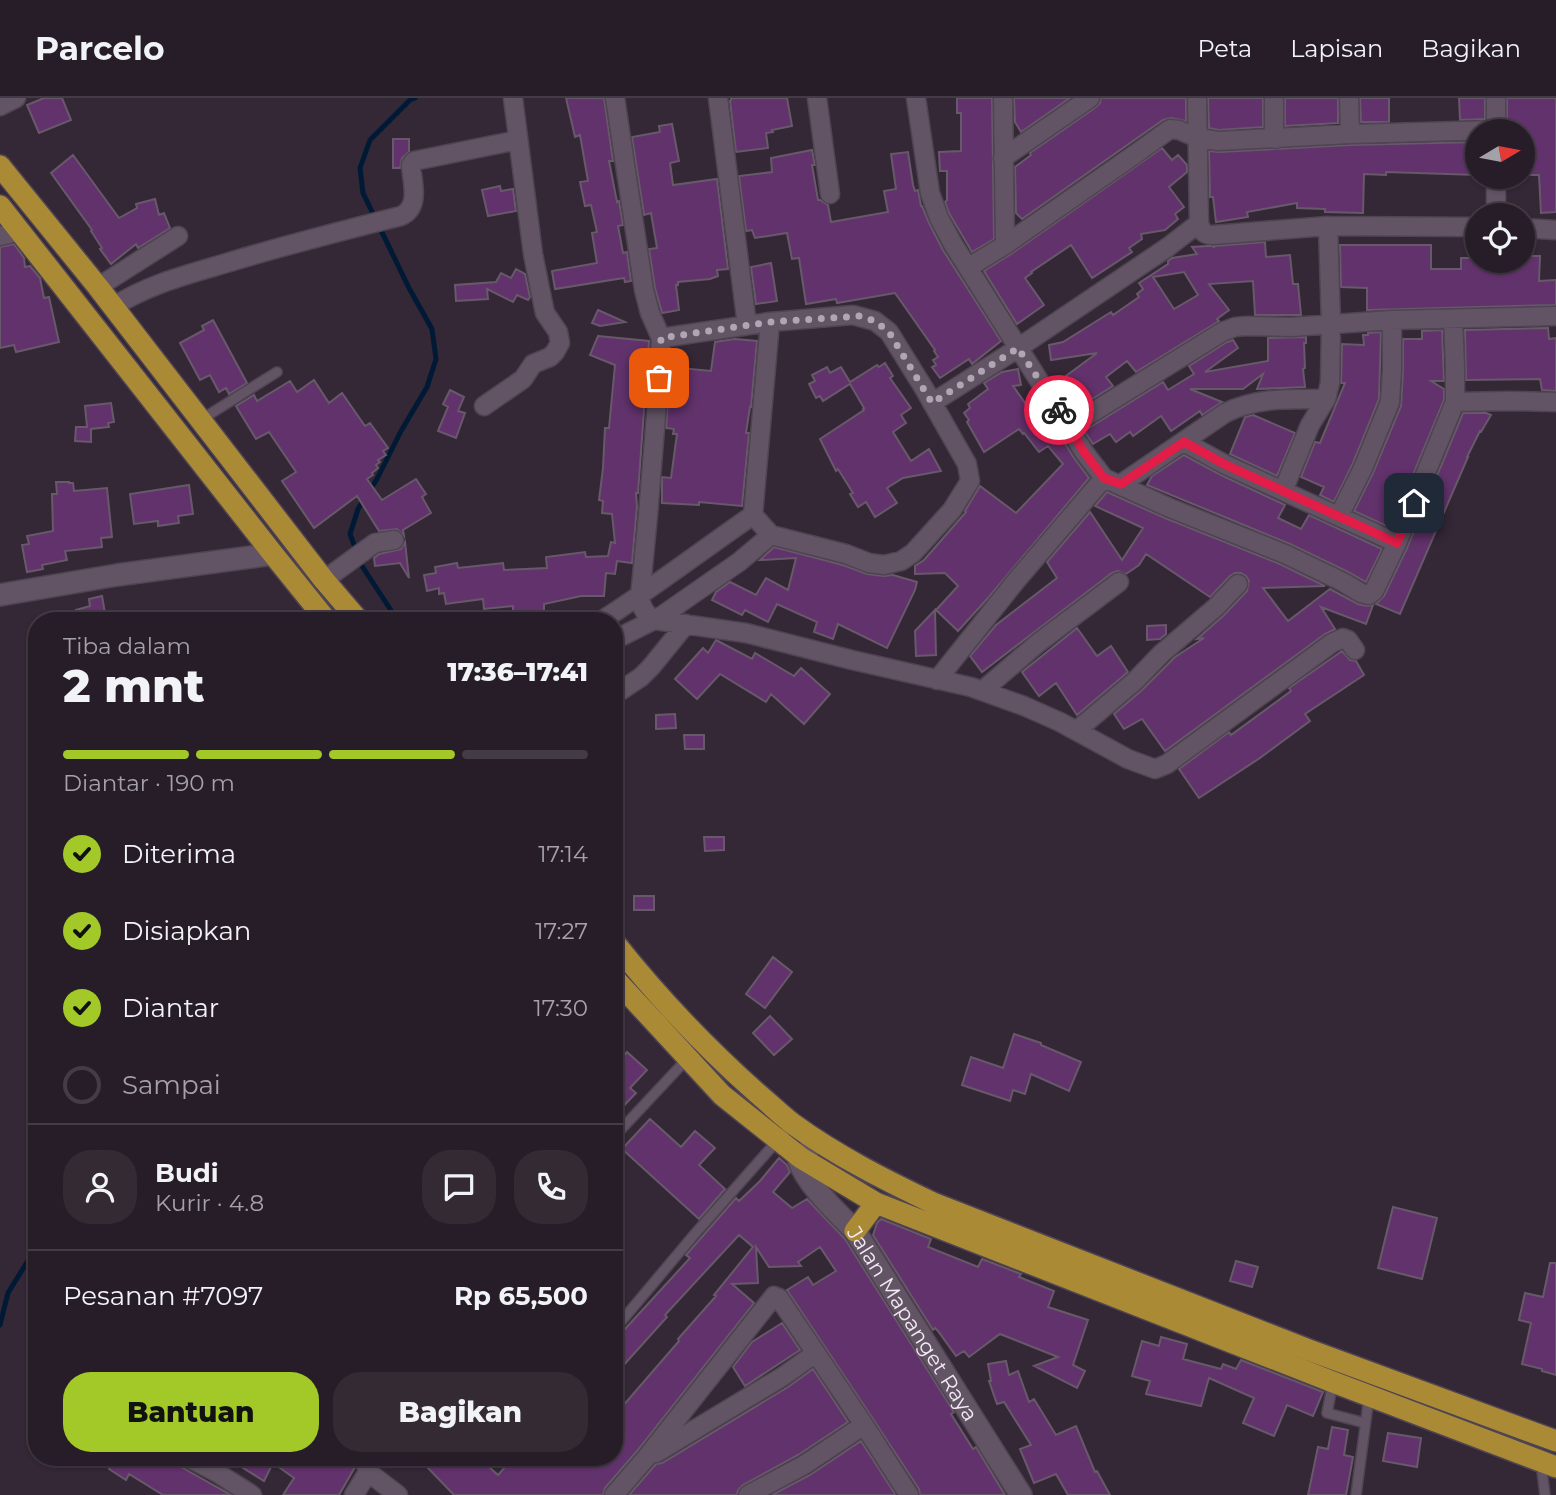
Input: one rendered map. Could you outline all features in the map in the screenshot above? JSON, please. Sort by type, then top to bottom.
[{"type":"highway","points":[[0,166],[98,287],[351,612]]},
{"type":"highway","points":[[0,206],[10,234],[320,612]]},
{"type":"highway","points":[[623,953],[646,982],[692,1030],[792,1124],[884,1180],[933,1203],[1296,1345],[1556,1441]]},
{"type":"highway","points":[[623,996],[722,1095],[800,1158],[876,1203],[1548,1464]]},
{"type":"highway","points":[[855,1231],[876,1203]]},
{"type":"street","points":[[0,106],[16,98]]},
{"type":"street","points":[[484,406],[523,379],[533,364],[550,357],[560,343],[558,332],[545,313],[533,254],[513,98]]},
{"type":"street","points":[[615,98],[644,290],[661,338],[649,515],[640,597],[642,607],[655,620],[746,633],[982,691],[1024,706],[1152,769],[1167,764],[1332,643],[1343,638],[1348,640],[1354,650]]},
{"type":"street","points":[[718,98],[747,326]]},
{"type":"street","points":[[817,98],[830,194]]},
{"type":"street","points":[[916,98],[933,205],[945,230],[1084,452],[1112,481],[1170,508],[1284,554],[1364,594],[1369,595],[1374,591],[1397,543],[1455,402],[1454,319]]},
{"type":"street","points":[[1003,98],[1005,245]]},
{"type":"street","points":[[1003,158],[1090,98]]},
{"type":"street","points":[[1197,98],[1199,223],[1206,235],[1328,226],[1465,227]]},
{"type":"street","points":[[1273,98],[1276,139]]},
{"type":"street","points":[[1349,98],[1350,134]]},
{"type":"street","points":[[1496,98],[1496,119]]},
{"type":"street","points":[[969,267],[1005,245],[1167,130],[1176,129],[1198,138],[1218,141],[1465,132]]},
{"type":"street","points":[[113,307],[131,296],[167,281],[406,213],[414,196],[411,165],[414,161],[518,140]]},
{"type":"street","points":[[932,403],[1168,247],[1199,223]]},
{"type":"street","points":[[1283,491],[1310,425],[1326,399],[1330,383],[1328,226]]},
{"type":"street","points":[[1535,229],[1556,230]]},
{"type":"street","points":[[98,287],[178,236]]},
{"type":"street","points":[[661,338],[770,322],[853,315],[875,321],[889,332],[970,472],[970,481],[952,510],[913,553],[901,561],[875,564],[771,535],[753,515],[770,322]]},
{"type":"street","points":[[1069,427],[1227,329],[1241,326],[1291,327],[1391,320],[1556,316]]},
{"type":"street","points":[[1339,516],[1363,468],[1390,402],[1391,320]]},
{"type":"street","points":[[937,680],[1007,592],[1112,481],[1184,442],[1237,407],[1264,400],[1326,399]]},
{"type":"street","points":[[1455,402],[1556,402]]},
{"type":"street","points":[[1184,442],[1226,465],[1397,543]]},
{"type":"street","points":[[616,612],[753,515]]},
{"type":"street","points":[[623,635],[655,620],[739,562],[771,535]]},
{"type":"street","points":[[324,580],[375,543],[394,540]]},
{"type":"street","points":[[0,595],[117,575],[273,554]]},
{"type":"street","points":[[982,691],[1038,643],[1119,582]]},
{"type":"street","points":[[1076,731],[1135,681],[1238,584]]},
{"type":"street","points":[[623,689],[652,667],[686,624]]},
{"type":"street","points":[[800,1158],[818,1140]]},
{"type":"street","name":"Jalan Mapanget Raya","points":[[800,1158],[804,1173],[855,1231],[1021,1495]]},
{"type":"street","points":[[614,1495],[774,1296],[779,1298],[864,1425],[906,1494]]},
{"type":"street","points":[[646,1458],[782,1377],[816,1353]]},
{"type":"street","points":[[748,1495],[804,1465],[864,1425]]},
{"type":"street","points":[[204,1466],[252,1495]]},
{"type":"street","points":[[354,1495],[365,1466]]},
{"type":"street","points":[[366,1466],[398,1495]]},
{"type":"lane","points":[[201,420],[277,372]]},
{"type":"lane","points":[[623,1127],[687,1058]]},
{"type":"lane","points":[[623,1319],[792,1124]]},
{"type":"lane","points":[[1333,1382],[1327,1413],[1365,1423]]},
{"type":"lane","points":[[1356,1495],[1369,1396]]},
{"type":"lane","points":[[1545,1495],[1548,1464]]},
{"type":"building","points":[[44,98],[62,98],[71,120],[39,133],[27,105]]},
{"type":"building","points":[[566,98],[604,98],[613,161],[609,161],[623,225],[618,226],[623,253],[627,252],[631,281],[625,282],[624,278],[555,289],[552,271],[597,263],[592,233],[597,232],[591,205],[585,206],[580,182],[588,181],[580,135],[575,137]]},
{"type":"building","points":[[731,98],[787,98],[792,126],[766,133],[768,148],[736,152]]},
{"type":"building","points":[[957,98],[992,98],[994,239],[972,252],[949,213],[945,202],[947,171],[940,171],[939,152],[961,151],[961,113],[957,113]]},
{"type":"building","points":[[1014,98],[1070,98],[1021,132],[1015,122]]},
{"type":"building","points":[[1101,98],[1186,98],[1186,121],[1171,118],[1163,120],[1022,219],[1016,213],[1015,167],[1031,155],[1030,153],[1096,107]]},
{"type":"building","points":[[1208,98],[1263,98],[1263,127],[1219,130],[1209,128]]},
{"type":"building","points":[[1285,98],[1338,98],[1338,123],[1285,126]]},
{"type":"building","points":[[1360,98],[1389,98],[1389,122],[1361,122]]},
{"type":"building","points":[[1459,98],[1485,98],[1485,119],[1460,120]]},
{"type":"building","points":[[1507,98],[1556,98],[1556,212],[1541,213],[1539,175],[1535,175],[1535,119],[1507,119]]},
{"type":"building","points":[[672,124],[679,161],[670,163],[673,185],[717,179],[728,269],[717,270],[718,276],[710,279],[678,282],[676,285],[679,310],[662,313],[649,249],[657,248],[651,213],[644,215],[632,137],[660,132],[659,126]]},
{"type":"building","points":[[393,139],[409,139],[409,152],[402,158],[400,168],[393,168]]},
{"type":"building","points":[[1465,142],[1465,175],[1386,172],[1386,175],[1364,174],[1363,213],[1297,208],[1297,203],[1247,212],[1248,217],[1216,222],[1213,197],[1210,197],[1209,151]]},
{"type":"building","points":[[1162,148],[1172,160],[1178,155],[1187,165],[1187,172],[1169,187],[1184,207],[1175,214],[1178,219],[1165,230],[1141,234],[1142,239],[1129,248],[1132,252],[1092,278],[1071,245],[1025,278],[1044,305],[1017,324],[984,271]]},
{"type":"building","points":[[812,150],[818,200],[828,205],[831,222],[888,212],[884,191],[896,189],[891,154],[908,152],[913,185],[915,191],[918,190],[921,206],[929,223],[943,250],[1001,341],[972,364],[969,359],[940,378],[932,367],[936,365],[933,360],[938,357],[935,350],[895,293],[837,303],[836,299],[806,304],[799,258],[792,259],[787,233],[755,238],[752,230],[746,231],[739,176],[772,172],[771,158]]},
{"type":"building","points":[[73,155],[119,218],[137,208],[136,204],[155,199],[159,215],[164,213],[170,228],[138,248],[136,244],[111,264],[100,249],[102,248],[92,230],[51,173]]},
{"type":"building","points":[[500,186],[501,191],[513,189],[516,211],[488,216],[482,190]]},
{"type":"building","points":[[1265,242],[1266,257],[1290,255],[1293,284],[1298,284],[1301,315],[1255,315],[1253,281],[1209,284],[1229,310],[1217,319],[1219,321],[1136,372],[1127,361],[1106,377],[1113,386],[1089,401],[1079,386],[1063,397],[1055,384],[1097,353],[1051,360],[1049,345],[1063,342],[1111,312],[1113,315],[1139,297],[1137,294],[1143,289],[1139,283],[1168,264],[1172,258],[1197,254],[1192,247]],"holes":[[[1184,272],[1198,295],[1174,309],[1153,277]]]},
{"type":"building","points":[[14,244],[24,258],[25,267],[30,266],[40,278],[44,298],[49,297],[59,342],[16,352],[14,345],[0,348],[0,247]]},
{"type":"building","points":[[1340,245],[1431,245],[1431,269],[1461,269],[1461,258],[1465,258],[1465,273],[1535,273],[1535,256],[1540,256],[1539,281],[1556,280],[1556,305],[1367,310],[1367,288],[1341,287]]},
{"type":"building","points":[[771,263],[777,301],[756,304],[751,267]]},
{"type":"building","points":[[516,269],[525,274],[530,297],[528,300],[517,295],[513,302],[487,289],[488,299],[456,301],[455,285],[496,282],[501,273],[511,278]]},
{"type":"building","points":[[598,310],[625,322],[600,326],[592,323]]},
{"type":"building","points":[[213,320],[247,383],[229,394],[226,388],[219,392],[210,375],[200,380],[180,343],[204,330],[202,326]]},
{"type":"building","points":[[1548,328],[1549,339],[1556,338],[1556,391],[1542,390],[1540,379],[1466,380],[1465,330]]},
{"type":"building","points":[[1442,330],[1444,381],[1431,381],[1444,389],[1444,400],[1391,528],[1354,511],[1401,406],[1403,339],[1422,339],[1422,331]]},
{"type":"building","points":[[1381,332],[1379,399],[1334,502],[1320,495],[1324,487],[1301,477],[1315,442],[1320,443],[1345,383],[1341,383],[1342,344],[1364,345],[1363,335]]},
{"type":"building","points":[[598,336],[649,341],[632,563],[617,561],[615,574],[606,573],[604,596],[581,596],[544,604],[544,612],[513,612],[513,606],[484,609],[483,599],[446,604],[444,593],[439,594],[439,588],[427,591],[424,575],[436,573],[435,567],[457,563],[458,568],[503,563],[504,570],[547,568],[546,557],[585,552],[586,557],[608,556],[611,542],[615,543],[612,514],[602,513],[603,501],[599,500],[605,428],[609,428],[615,365],[590,355]]},
{"type":"building","points":[[1306,337],[1303,369],[1305,387],[1257,389],[1263,374],[1243,389],[1190,389],[1222,402],[1202,415],[1200,411],[1171,431],[1161,416],[1133,436],[1130,432],[1116,442],[1110,434],[1093,444],[1084,431],[1163,382],[1168,390],[1194,374],[1189,366],[1227,342],[1233,340],[1238,348],[1205,372],[1268,361],[1268,338]]},
{"type":"building","points":[[735,339],[757,341],[746,433],[749,433],[742,506],[699,502],[699,505],[662,503],[662,477],[671,478],[677,434],[673,434],[674,429],[666,428],[670,377],[680,378],[681,368],[711,371],[715,342]]},
{"type":"building","points":[[885,363],[893,376],[890,378],[911,408],[901,415],[906,423],[893,432],[911,461],[929,449],[941,471],[903,478],[887,488],[897,503],[875,517],[866,502],[858,507],[850,494],[853,493],[838,469],[836,471],[820,439],[864,408],[850,384],[823,401],[820,396],[816,398],[809,384],[815,381],[812,375],[827,367],[830,373],[841,367],[850,382]]},
{"type":"building","points":[[1018,369],[1021,385],[1013,386],[1033,414],[1043,408],[1089,478],[958,631],[936,610],[958,586],[945,573],[915,574],[915,566],[924,560],[966,512],[980,486],[1016,513],[1063,464],[1048,446],[1039,452],[1019,429],[984,452],[967,422],[969,420],[964,413],[970,408],[968,404],[988,389],[984,383],[1002,372]]},
{"type":"building","points":[[314,380],[329,403],[342,393],[365,426],[370,423],[388,448],[383,451],[386,455],[378,460],[378,468],[367,479],[382,500],[416,479],[426,494],[422,497],[431,513],[403,530],[404,536],[397,529],[379,531],[357,496],[314,528],[282,481],[296,472],[269,432],[256,439],[236,406],[254,395],[257,401],[290,381],[297,392]]},
{"type":"building","points":[[450,390],[464,397],[458,411],[465,413],[456,438],[438,431],[448,407],[443,404]]},
{"type":"building","points":[[111,403],[114,422],[108,423],[109,427],[91,429],[91,442],[75,441],[76,427],[87,427],[85,406]]},
{"type":"building","points":[[1463,413],[1491,415],[1467,457],[1400,614],[1376,604],[1384,596],[1407,548]]},
{"type":"building","points":[[1253,415],[1295,433],[1277,476],[1230,454],[1245,417]]},
{"type":"building","points":[[1184,455],[1285,505],[1278,518],[1301,529],[1309,515],[1382,549],[1366,582],[1290,544],[1147,485],[1152,476]]},
{"type":"building","points":[[56,482],[73,483],[74,491],[107,488],[112,537],[101,538],[102,547],[65,551],[67,560],[42,565],[43,569],[27,572],[22,545],[29,544],[27,536],[53,531],[52,494],[57,494]]},
{"type":"building","points":[[189,485],[193,514],[178,516],[179,523],[158,526],[158,521],[134,524],[130,494]]},
{"type":"building","points":[[1107,492],[1280,564],[1325,586],[1263,588],[1288,621],[1330,589],[1358,604],[1373,605],[1366,624],[1321,607],[1335,629],[1165,751],[1142,719],[1124,729],[1114,714],[1175,657],[1204,638],[1197,639],[1247,591],[1249,581],[1241,573],[1230,576],[1210,597],[1146,554],[1139,565],[1126,574],[1118,571],[1112,573],[982,672],[970,656],[996,625],[1057,578],[1047,562],[1090,512],[1122,560],[1143,528],[1095,506]]},
{"type":"building","points":[[405,542],[409,578],[400,563],[375,566],[374,558],[379,554],[401,549]]},
{"type":"building","points":[[774,547],[867,574],[893,575],[917,582],[887,648],[838,624],[833,639],[814,632],[817,622],[777,604],[768,622],[745,610],[742,615],[712,600],[716,592],[730,582],[756,595],[766,578],[788,590],[796,558],[760,560]]},
{"type":"building","points":[[102,596],[105,612],[77,612],[90,606],[89,599]]},
{"type":"building","points":[[935,610],[936,655],[916,656],[915,631]]},
{"type":"building","points":[[1166,625],[1166,634],[1160,639],[1147,640],[1147,626]]},
{"type":"building","points":[[1077,628],[1097,656],[1111,646],[1128,672],[1077,715],[1056,683],[1039,696],[1022,672]]},
{"type":"building","points":[[716,640],[752,659],[755,653],[794,676],[801,668],[830,694],[804,724],[771,694],[766,702],[720,674],[697,699],[675,679],[703,648],[708,653]]},
{"type":"building","points":[[1342,651],[1350,660],[1356,661],[1364,675],[1305,714],[1310,721],[1199,798],[1179,769],[1229,732],[1231,735],[1291,691],[1289,688]]},
{"type":"building","points":[[675,714],[676,728],[656,729],[656,715]]},
{"type":"building","points":[[684,735],[704,735],[704,749],[685,749]]},
{"type":"building","points":[[704,837],[724,837],[724,850],[705,851]]},
{"type":"building","points":[[634,896],[654,896],[654,910],[634,910]]},
{"type":"building","points":[[773,957],[792,972],[765,1008],[746,994]]},
{"type":"building","points":[[770,1016],[792,1039],[774,1055],[753,1033]]},
{"type":"building","points":[[1014,1034],[1041,1043],[1081,1062],[1069,1091],[1031,1074],[1025,1094],[1013,1090],[1010,1101],[962,1085],[971,1057],[1003,1068]]},
{"type":"building","points":[[627,1052],[647,1070],[630,1088],[636,1093],[623,1107],[623,1057]]},
{"type":"building","points":[[650,1119],[681,1147],[695,1131],[715,1148],[699,1165],[725,1189],[699,1219],[623,1148]]},
{"type":"building","points":[[779,1158],[790,1172],[773,1192],[792,1208],[807,1199],[845,1239],[954,1412],[951,1414],[973,1449],[976,1447],[1005,1495],[920,1495],[919,1489],[787,1290],[808,1277],[813,1285],[836,1271],[820,1247],[798,1262],[801,1266],[769,1267],[756,1247],[758,1283],[732,1284],[754,1303],[637,1451],[605,1488],[603,1495],[454,1495],[427,1467],[488,1466],[498,1475],[506,1466],[623,1466],[623,1406],[716,1296],[714,1295],[753,1247],[739,1235],[665,1315],[667,1317],[623,1366],[623,1331],[690,1258],[686,1255],[736,1198],[739,1201]]},
{"type":"building","points":[[1393,1207],[1437,1218],[1422,1279],[1378,1268]]},
{"type":"building","points":[[881,1219],[931,1239],[928,1247],[978,1267],[982,1259],[1021,1274],[1019,1277],[1054,1291],[1048,1307],[1088,1320],[1073,1365],[1085,1371],[1077,1388],[1034,1366],[1058,1357],[1000,1334],[969,1357],[964,1351],[956,1356],[938,1331],[935,1328],[933,1330],[873,1235]]},
{"type":"building","points":[[1236,1261],[1258,1267],[1252,1287],[1230,1281]]},
{"type":"building","points":[[1550,1263],[1556,1263],[1556,1375],[1522,1364],[1531,1323],[1519,1320],[1525,1293],[1543,1297]]},
{"type":"building","points":[[782,1323],[800,1350],[745,1386],[733,1367],[752,1342]]},
{"type":"building","points":[[1161,1337],[1187,1344],[1183,1359],[1221,1369],[1223,1364],[1236,1369],[1241,1360],[1323,1392],[1313,1416],[1287,1405],[1274,1436],[1243,1423],[1254,1398],[1209,1378],[1201,1406],[1146,1394],[1150,1381],[1132,1376],[1142,1341],[1159,1346]]},
{"type":"building","points":[[1006,1361],[1009,1375],[1018,1371],[1029,1402],[1034,1399],[1056,1435],[1076,1426],[1095,1472],[1097,1471],[1110,1495],[1068,1495],[1056,1474],[1034,1483],[1020,1449],[1031,1445],[1004,1402],[997,1404],[989,1381],[988,1364]]},
{"type":"building","points":[[813,1369],[848,1422],[798,1455],[743,1485],[737,1495],[629,1495],[656,1464],[662,1463],[788,1387]]},
{"type":"building","points":[[1332,1427],[1348,1430],[1344,1455],[1353,1457],[1346,1495],[1308,1495],[1318,1447],[1328,1449]]},
{"type":"building","points":[[1388,1433],[1421,1438],[1417,1467],[1383,1461]]},
{"type":"building","points":[[861,1441],[895,1494],[772,1495],[810,1475]]},
{"type":"building","points":[[111,1466],[181,1466],[231,1495],[163,1495],[129,1474],[126,1480],[109,1469]]},
{"type":"building","points":[[240,1466],[272,1466],[264,1481]]},
{"type":"building","points":[[277,1466],[355,1467],[339,1495],[283,1495],[294,1478]]},
{"type":"waterway","points":[[392,612],[362,566],[350,534],[358,509],[427,387],[436,359],[432,329],[363,193],[360,168],[370,140],[415,98]]},
{"type":"waterway","points":[[0,1325],[8,1293],[28,1261]]},
{"type":"way so far","points":[[659,378],[661,338],[770,322],[853,315],[875,321],[889,332],[932,403],[1018,348],[1059,410]]},
{"type":"route","points":[[1059,410],[1084,452],[1104,478],[1121,484],[1184,442],[1226,465],[1397,543],[1414,503]]}]
